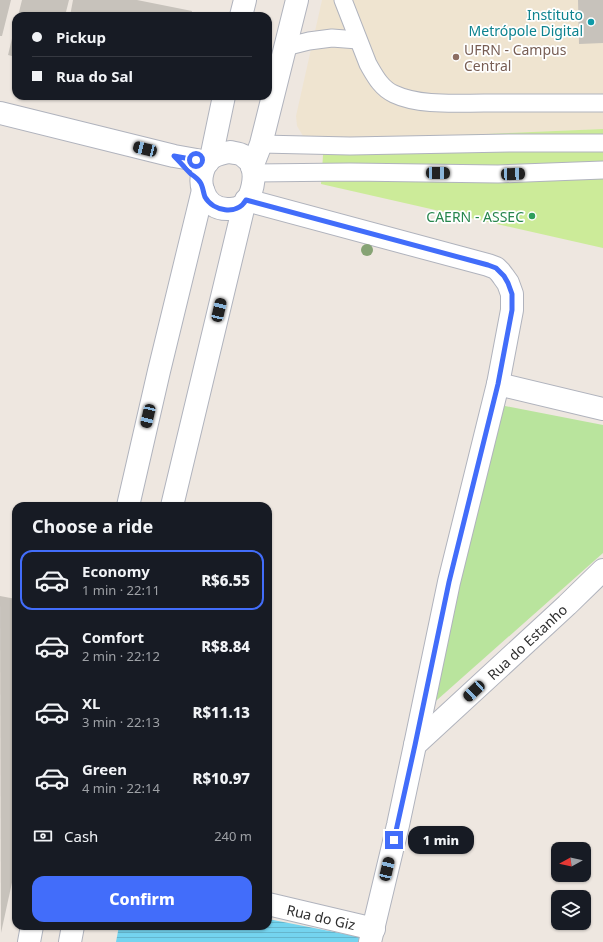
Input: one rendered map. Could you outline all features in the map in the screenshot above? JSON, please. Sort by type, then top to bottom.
[{"type":"street","points":[[242,12],[245,0]]},
{"type":"street","points":[[272,100],[297,0]]},
{"type":"street","points":[[129,502],[202,186],[202,175],[210,160],[223,100]]},
{"type":"street","points":[[253,170],[272,100]]},
{"type":"street","points":[[0,113],[174,156],[210,160],[219,154],[230,152],[241,155],[249,161],[253,170],[254,180],[251,192],[245,202],[173,502]]},
{"type":"street","points":[[174,156],[202,186],[205,197],[216,207],[224,210],[236,209],[245,202]]},
{"type":"street","points":[[245,202],[488,265],[496,268],[504,276],[512,294],[512,310],[498,384],[449,582],[415,745],[372,935]]},
{"type":"street","points":[[498,384],[603,409]]},
{"type":"street","name":"Rua do Estanho","points":[[415,745],[603,570]]},
{"type":"street","name":"Rua do Giz","points":[[272,905],[372,935]]},
{"type":"street","points":[[29,942],[31,930]]},
{"type":"street","points":[[70,942],[73,930]]},
{"type":"lane","points":[[343,0],[368,64],[384,88],[394,94],[410,99],[432,102],[603,103]]},
{"type":"lane","points":[[285,47],[309,41],[332,38],[358,40]]},
{"type":"lane","points":[[261,144],[350,146],[603,143]]},
{"type":"lane","points":[[253,170],[498,174],[603,170]]},
{"type":"shaded area","name":"UFRN - Campus Central","points":[[322,0],[603,0],[603,129],[312,141],[303,136],[297,126],[296,116]]},
{"type":"green space","name":"CAERN - ASSEC","points":[[603,129],[603,248],[321,184],[324,141]]},
{"type":"green space","points":[[500,405],[603,425],[603,553],[428,708]]},
{"type":"water","points":[[272,920],[360,937],[359,942],[116,942],[118,930],[272,930]]},
{"type":"building","points":[[0,0],[11,0],[2,36],[0,36]]},
{"type":"building","points":[[22,0],[69,0],[66,12],[19,12]]},
{"type":"building","points":[[73,0],[137,0],[192,11],[192,12],[71,12]]},
{"type":"building","name":"Instituto Metrópole Digital","points":[[578,0],[603,0],[603,43],[579,44]]},
{"type":"building","points":[[12,38],[12,56],[8,55]]},
{"type":"building","points":[[0,596],[12,598],[12,882],[1,933]]},
{"type":"place","name":"Instituto Metrópole Digital","points":[[591,22]]},
{"type":"place","name":"UFRN - Campus Central","points":[[456,57]]},
{"type":"place","name":"CAERN - ASSEC","points":[[532,216]]},
{"type":"route","points":[[196,160],[174,156],[201,183],[205,197],[216,207],[224,210],[236,209],[244,205],[246,200],[488,265],[496,268],[504,276],[512,294],[512,310],[498,384],[449,582],[394,840]]}]
